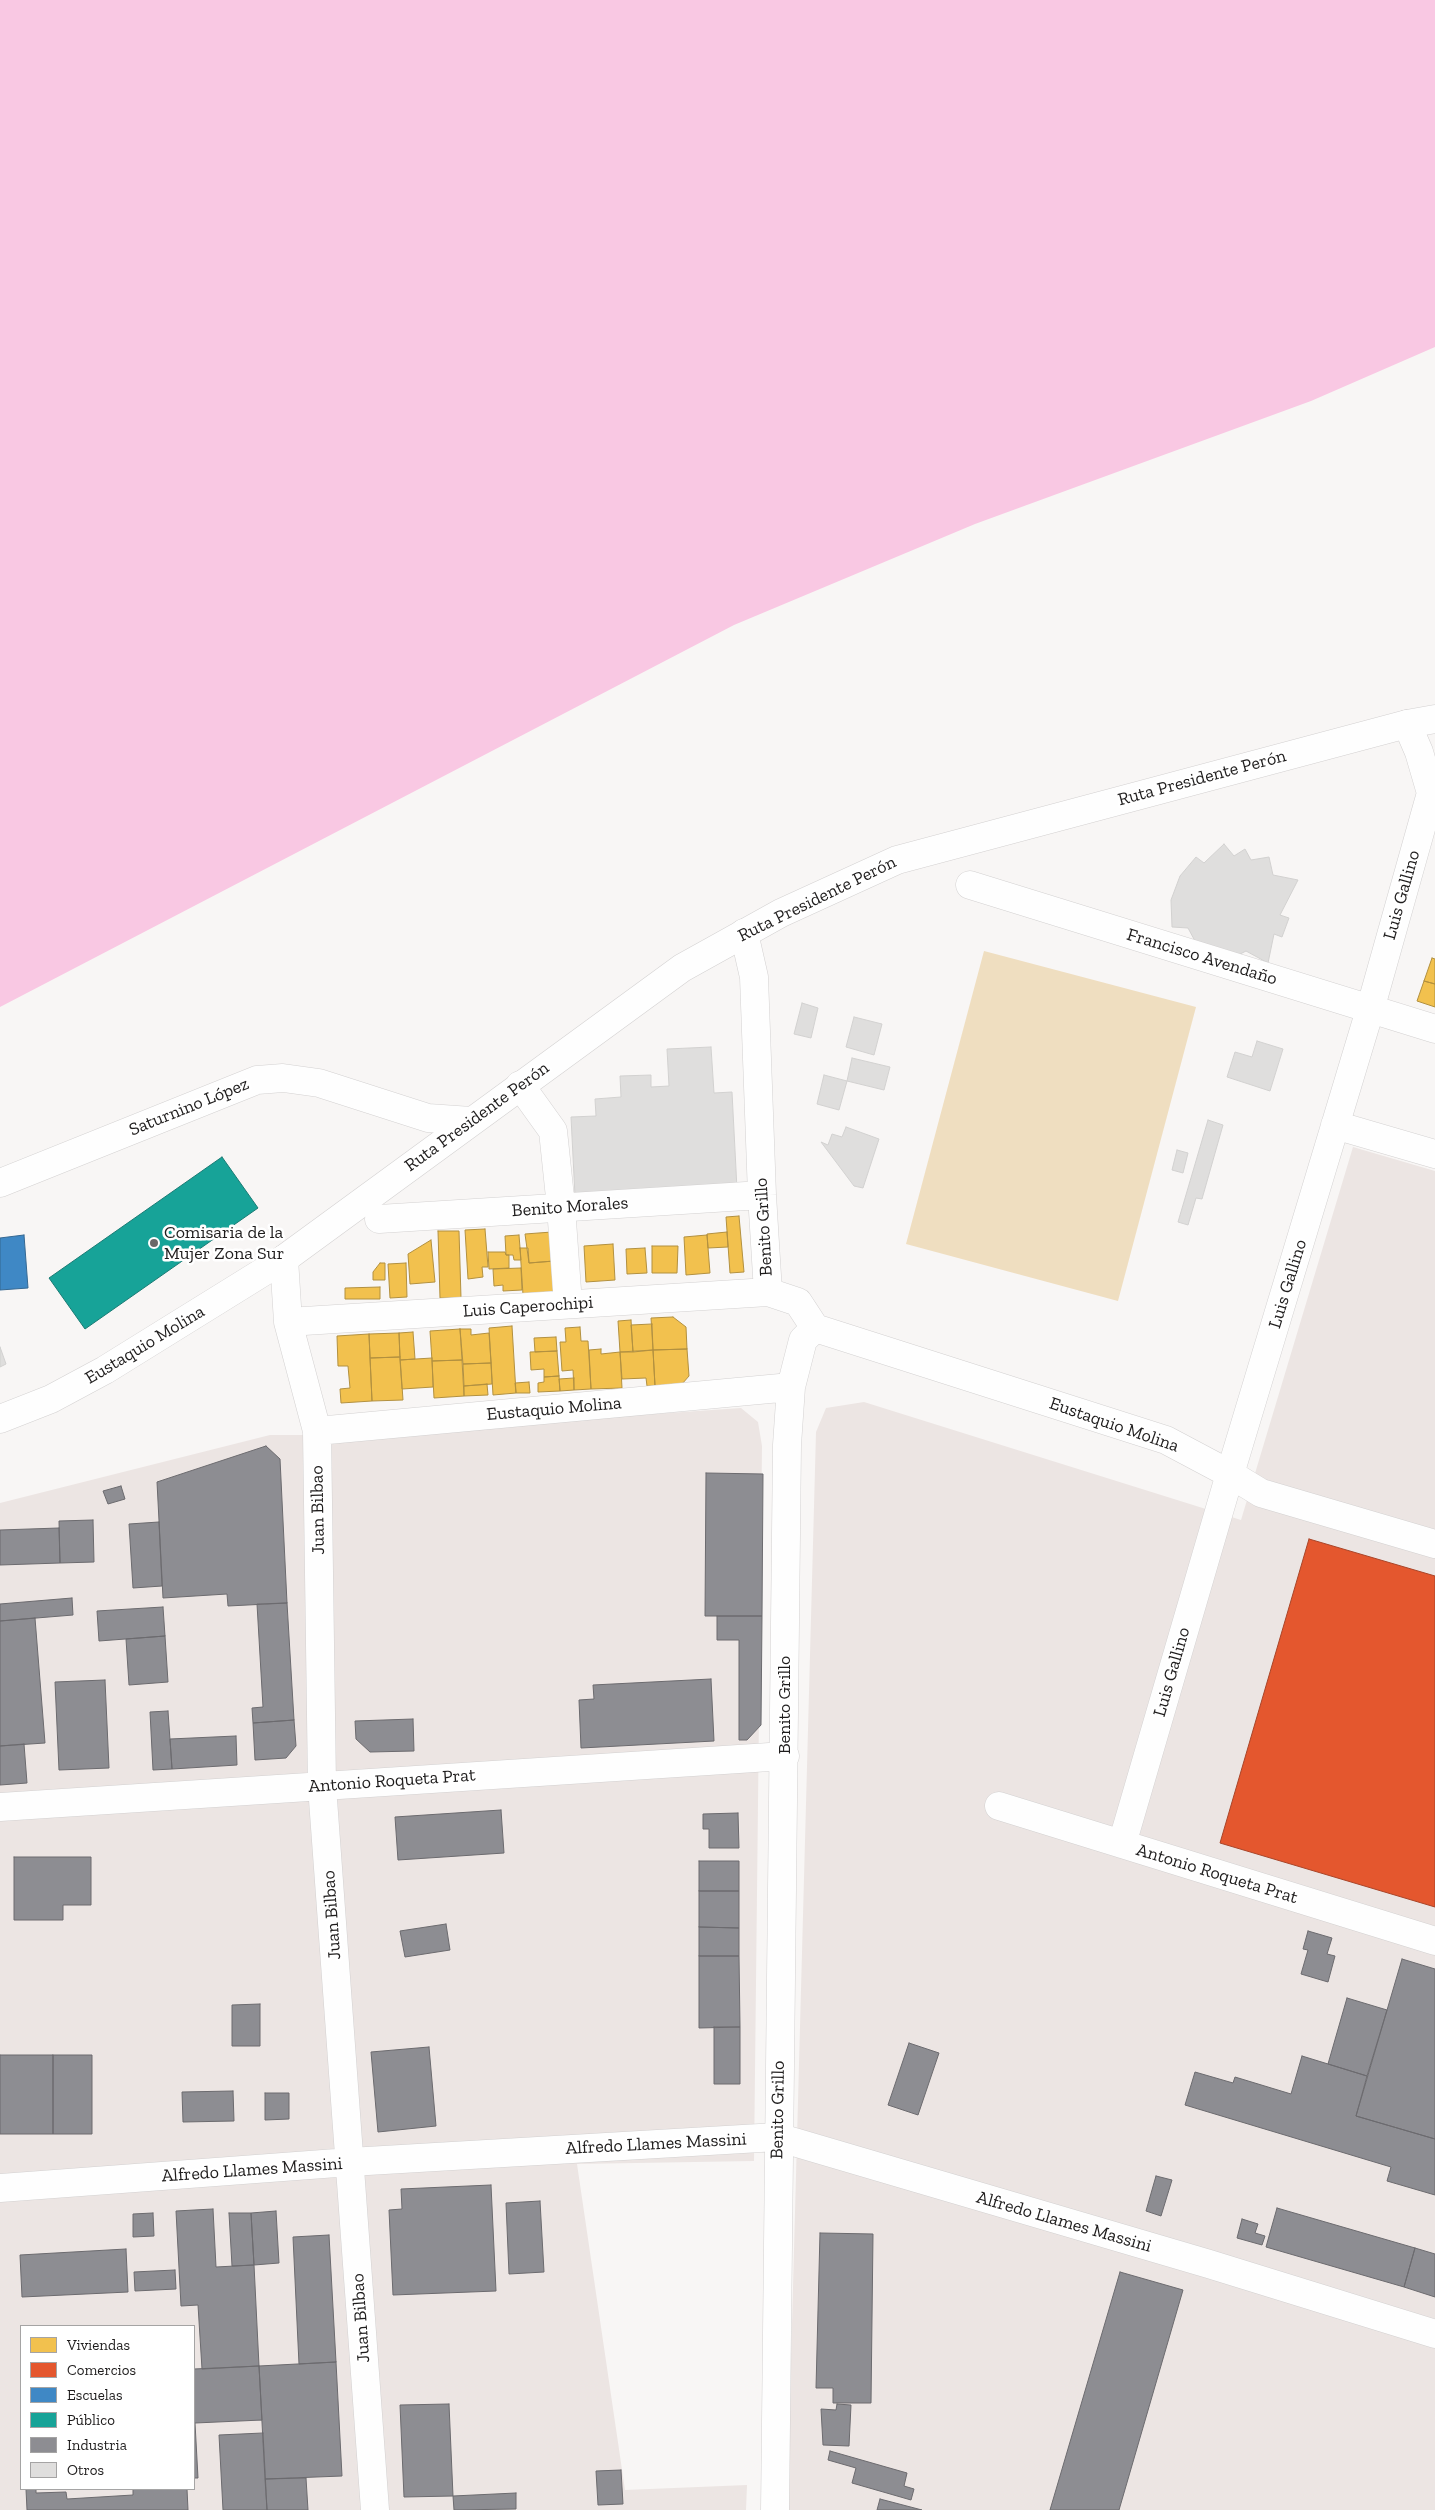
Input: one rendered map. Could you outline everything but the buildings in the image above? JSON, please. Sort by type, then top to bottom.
[{"type":"street","name":"Ruta Presidente Perón","points":[[284,1259],[682,968],[781,913],[897,860],[1407,724],[1435,719]]},
{"type":"street","name":"Luis Gallino","points":[[1122,1844],[1433,793],[1407,724]]},
{"type":"street","name":"Francisco Avendaño","points":[[970,885],[1435,1029]]},
{"type":"street","name":"Benito Grillo","points":[[744,933],[754,977],[762,1195],[768,1292],[798,1302],[815,1328],[803,1340],[791,1387],[787,1445],[785,1756],[777,2137],[775,2510]]},
{"type":"street","name":"Saturnino López","points":[[0,1183],[257,1080],[283,1078],[319,1083],[428,1118],[472,1121]]},
{"type":"street","points":[[520,1085],[553,1131],[568,1304]]},
{"type":"street","points":[[1335,1125],[1435,1154]]},
{"type":"street","name":"Benito Morales","points":[[379,1219],[762,1195]]},
{"type":"street","name":"Juan Bilbao","points":[[284,1259],[288,1322],[317,1431],[322,1786],[375,2510]]},
{"type":"street","name":"Eustaquio Molina","points":[[0,1419],[51,1399],[106,1370],[284,1259]]},
{"type":"street","name":"Luis Caperochipi","points":[[288,1322],[768,1292]]},
{"type":"street","name":"Eustaquio Molina","points":[[815,1328],[1166,1440],[1261,1493],[1435,1544]]},
{"type":"street","name":"Eustaquio Molina","points":[[317,1431],[791,1387]]},
{"type":"street","name":"Antonio Roqueta Prat","points":[[0,1807],[785,1756]]},
{"type":"street","name":"Antonio Roqueta Prat","points":[[999,1806],[1435,1941]]},
{"type":"street","name":"Alfredo Llames Massini","points":[[0,2188],[350,2162],[777,2137],[1209,2264],[1435,2334]]},
{"type":"shaded area","points":[[0,0],[1435,0],[1435,347],[1311,401],[975,524],[734,625],[0,1007]]},
{"type":"shaded area","points":[[984,951],[1196,1007],[1118,1301],[906,1244]]},
{"type":"shaded area","points":[[1353,1147],[1435,1171],[1435,2510],[787,2510],[816,1432],[826,1408],[864,1402],[1241,1520]]},
{"type":"shaded area","points":[[741,1408],[758,1422],[762,1446],[754,2161],[577,2164],[625,2490],[747,2485],[746,2510],[0,2510],[0,1503],[270,1435],[347,1435]]},
{"type":"place","name":"Comisaria de la Mujer Zona Sur","points":[[154,1243]]}]
